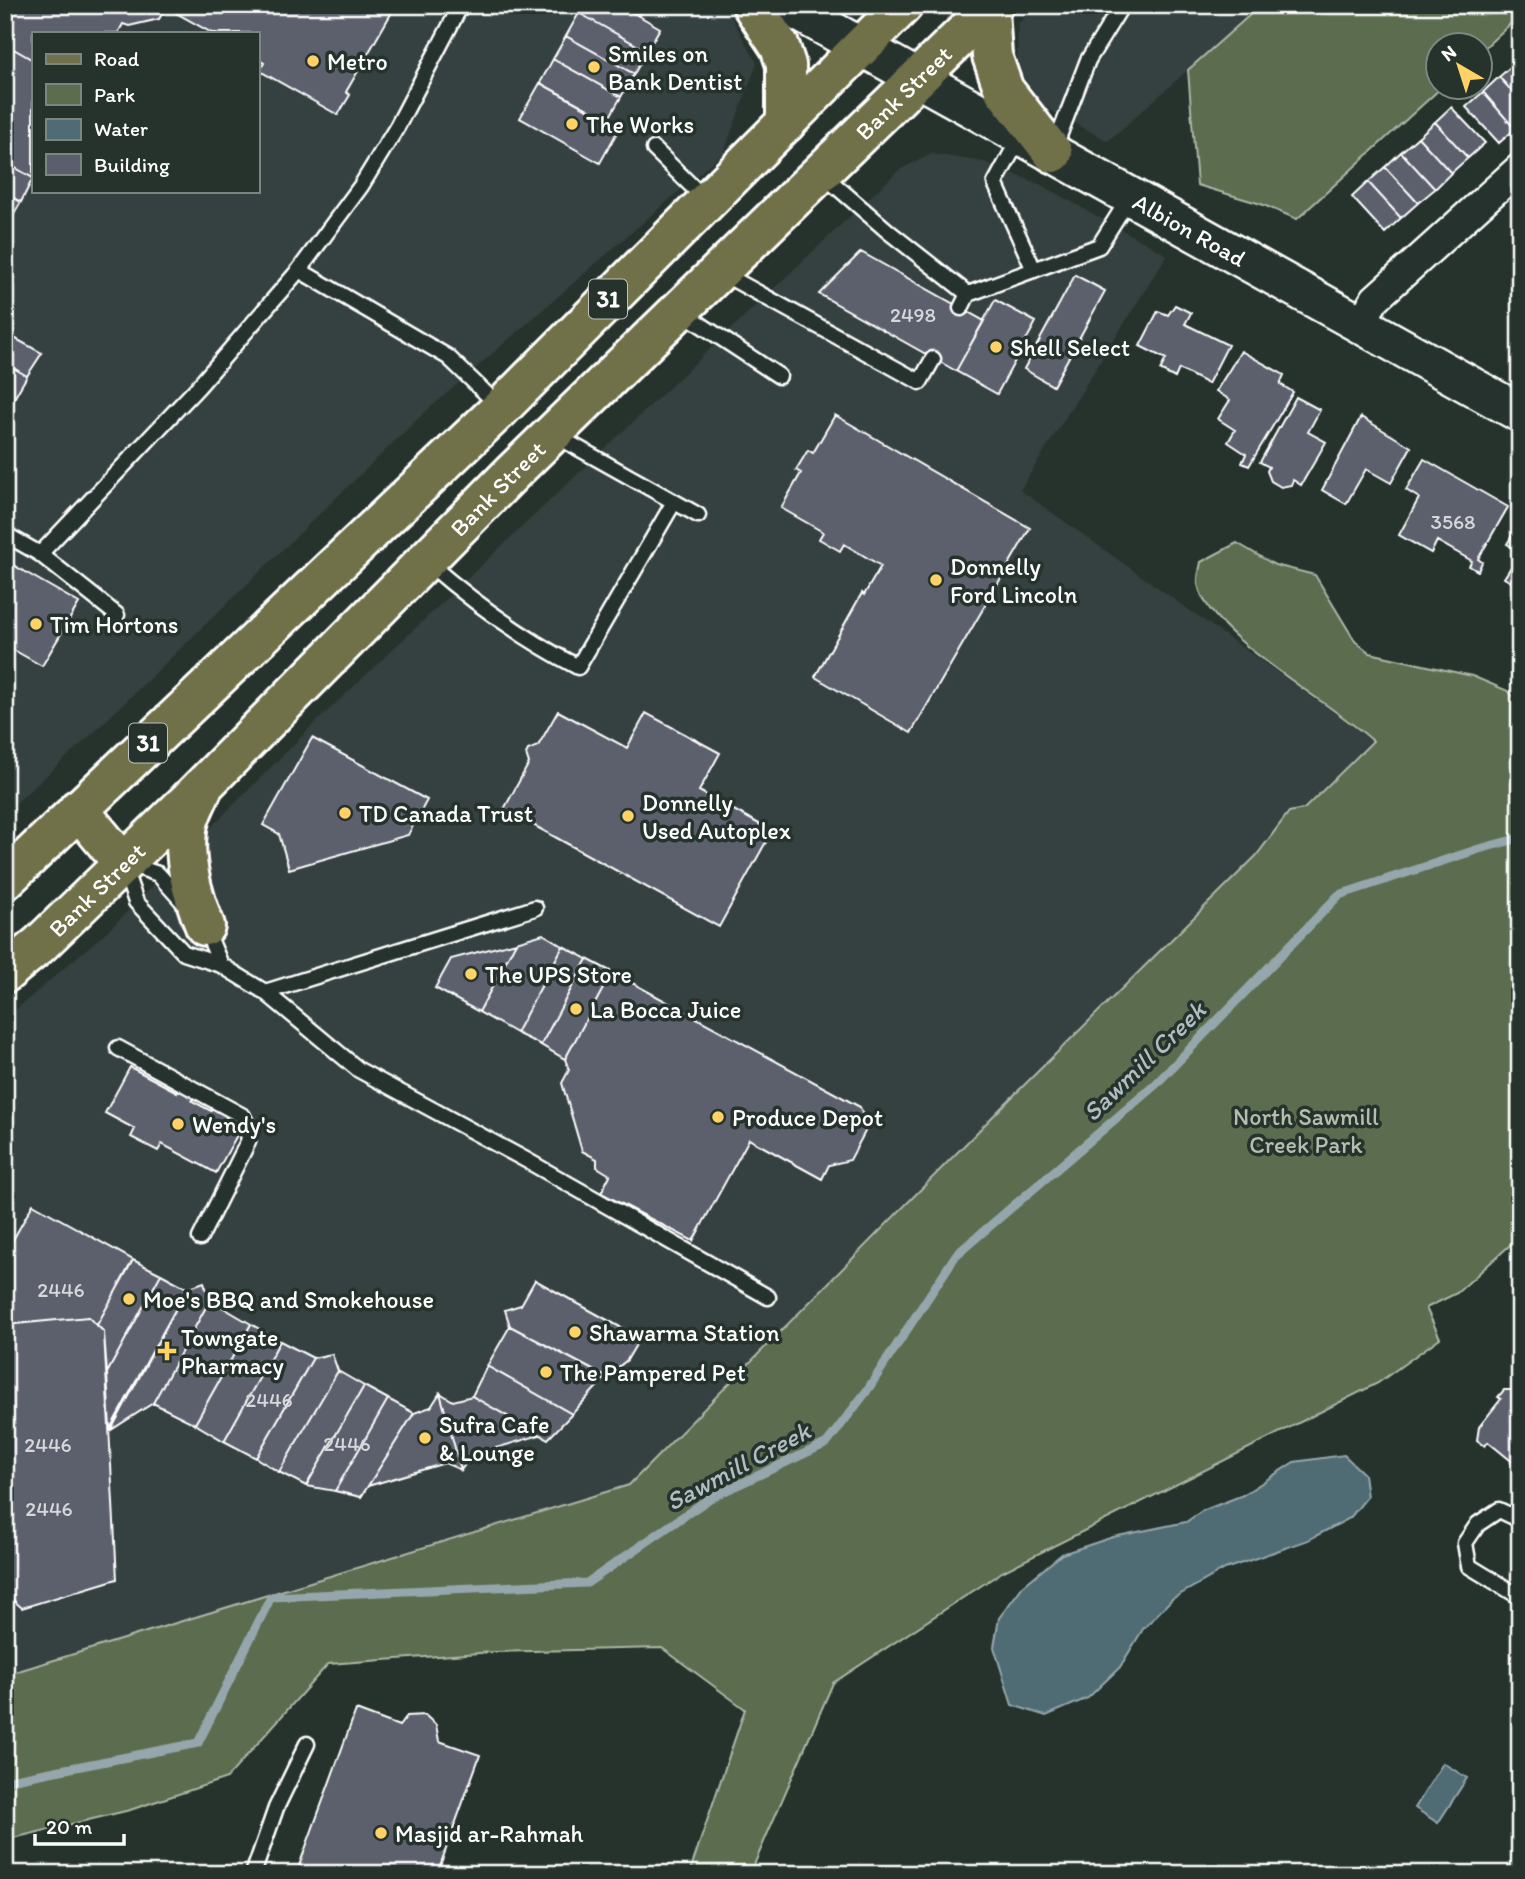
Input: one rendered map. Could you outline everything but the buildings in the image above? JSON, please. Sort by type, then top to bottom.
[{"type":"main road","points":[[752,5],[780,47],[786,65],[786,123]]},
{"type":"main road","name":"31","points":[[8,876],[501,408],[903,5]]},
{"type":"main road","points":[[991,7],[992,56],[1003,90],[1037,145]]},
{"type":"main road","name":"Bank Street","points":[[5,973],[39,945],[545,440],[991,7]]},
{"type":"main road","points":[[501,408],[545,440]]},
{"type":"main road","points":[[205,926],[195,902],[188,866],[187,828],[206,781]]},
{"type":"main road","points":[[78,809],[122,862]]},
{"type":"street","name":"Albion Road","points":[[786,5],[1520,413]]},
{"type":"street","points":[[1360,324],[1375,299],[1520,168]]},
{"type":"lane","points":[[40,554],[198,387],[299,271],[361,186],[397,127],[461,5]]},
{"type":"lane","points":[[1034,270],[995,183],[1037,145],[1122,5]]},
{"type":"lane","points":[[654,149],[706,200]]},
{"type":"lane","points":[[821,173],[889,232],[968,294]]},
{"type":"lane","points":[[961,308],[968,294],[1099,246],[1130,197]]},
{"type":"lane","points":[[299,271],[448,357],[501,408]]},
{"type":"lane","points":[[718,271],[920,382],[933,359]]},
{"type":"lane","points":[[679,310],[779,376]]},
{"type":"lane","points":[[545,440],[698,515]]},
{"type":"lane","points":[[425,561],[500,621],[540,648],[578,667],[674,502]]},
{"type":"lane","points":[[5,534],[40,554],[117,615]]},
{"type":"lane","points":[[122,862],[158,874],[205,926],[221,965]]},
{"type":"lane","points":[[122,862],[136,902],[184,953],[221,965],[265,992],[359,1070],[526,1160],[768,1297]]},
{"type":"lane","points":[[265,992],[535,908]]},
{"type":"lane","points":[[118,1048],[243,1116],[246,1121],[248,1142],[200,1238]]},
{"type":"lane","points":[[1520,1520],[1499,1510],[1478,1524],[1465,1543],[1469,1566],[1520,1597]]},
{"type":"lane","points":[[253,1874],[276,1808],[306,1744]]},
{"type":"shaded area","points":[[5,5],[724,5],[757,63],[724,152],[424,413],[92,734],[5,813]]},
{"type":"shaded area","points":[[1036,5],[1261,5],[1108,141],[1044,107],[1017,68],[1018,24]]},
{"type":"shaded area","points":[[932,154],[984,162],[1041,185],[1167,255],[1020,490],[1373,740],[1007,1102],[629,1485],[5,1691],[5,1019],[112,927],[313,725],[899,170]]},
{"type":"green space","points":[[1261,5],[1520,5],[1520,15],[1494,39],[1494,32],[1424,32],[1426,102],[1297,219],[1261,204],[1197,185],[1188,70]]},
{"type":"green space","name":"North Sawmill Creek Park","points":[[1237,543],[1275,565],[1315,575],[1355,641],[1370,653],[1472,676],[1508,691],[1520,702],[1520,1236],[1457,1293],[1426,1308],[1440,1338],[1378,1383],[1002,1572],[833,1683],[750,1874],[689,1874],[745,1709],[662,1648],[494,1652],[328,1664],[227,1778],[130,1810],[5,1840],[5,1675],[629,1485],[1007,1102],[1256,856],[1289,812],[1304,809],[1373,741],[1247,646],[1206,604],[1198,584],[1201,562]]},
{"type":"water","points":[[1344,1455],[1364,1474],[1367,1497],[1350,1518],[1308,1540],[1225,1569],[1172,1599],[1143,1629],[1120,1667],[1088,1698],[1046,1716],[1012,1705],[994,1647],[999,1618],[1023,1586],[1062,1554],[1113,1537],[1186,1522],[1202,1511],[1243,1495],[1294,1462]]},
{"type":"water","points":[[1443,1763],[1467,1778],[1438,1823],[1415,1808]]},
{"type":"waterway","name":"Sawmill Creek","points":[[5,1781],[198,1743],[271,1597],[587,1583],[710,1498],[827,1443],[866,1392],[956,1255],[1155,1085],[1339,895],[1520,838]]},
{"type":"place","name":"Metro","points":[[313,61]]},
{"type":"place","name":"Smiles on Bank Dentist","points":[[594,67]]},
{"type":"place","name":"The Works","points":[[572,124]]},
{"type":"place","name":"Shell Select","points":[[996,347]]},
{"type":"place","name":"Donnelly Ford Lincoln","points":[[936,580]]},
{"type":"place","name":"Tim Hortons","points":[[36,624]]},
{"type":"place","name":"TD Canada Trust","points":[[345,813]]},
{"type":"place","name":"Donnelly Used Autoplex","points":[[628,816]]},
{"type":"place","name":"The UPS Store","points":[[471,974]]},
{"type":"place","name":"La Bocca Juice","points":[[576,1009]]},
{"type":"place","name":"Produce Depot","points":[[718,1117]]},
{"type":"place","name":"Wendy's","points":[[178,1124]]},
{"type":"place","name":"Moe's BBQ and Smokehouse","points":[[129,1299]]},
{"type":"place","name":"Shawarma Station","points":[[575,1332]]},
{"type":"place","name":"Towngate Pharmacy","points":[[167,1351]]},
{"type":"place","name":"The Pampered Pet","points":[[546,1372]]},
{"type":"place","name":"Sufra Cafe & Lounge","points":[[425,1438]]},
{"type":"place","name":"Masjid ar-Rahmah","points":[[381,1833]]}]
